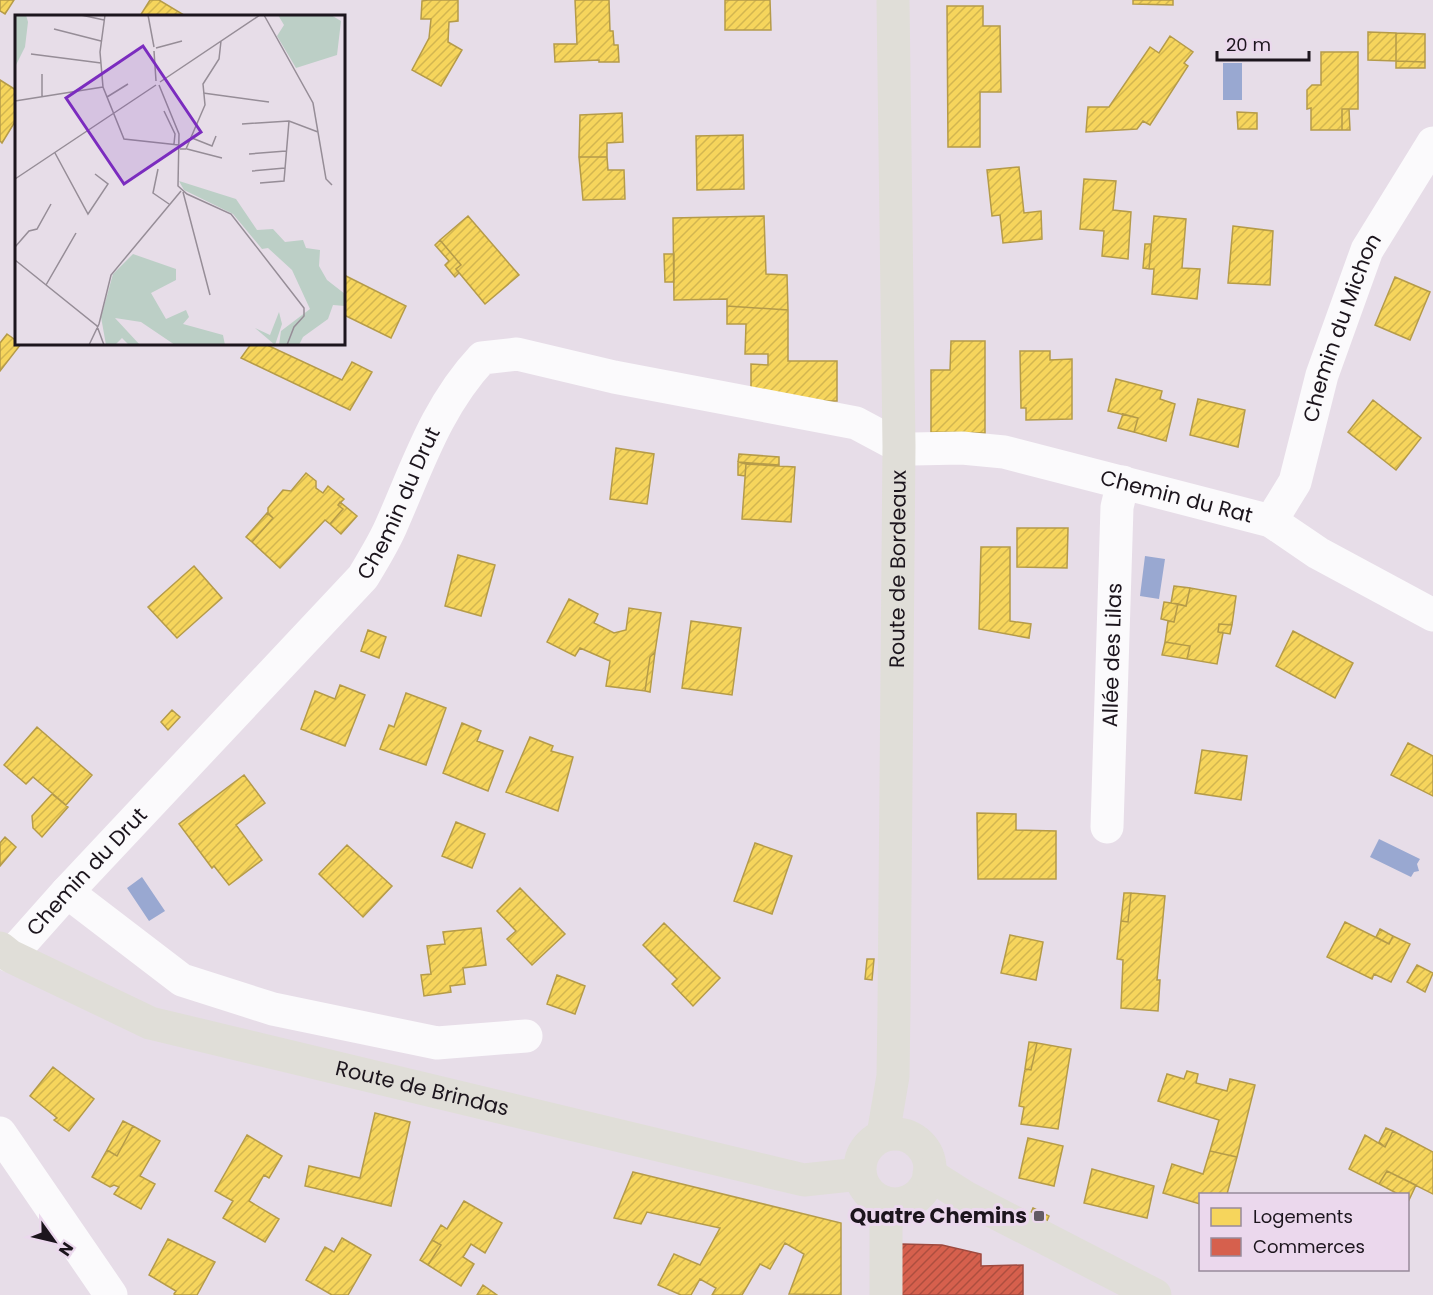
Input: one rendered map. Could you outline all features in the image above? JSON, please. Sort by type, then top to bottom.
[{"type":"main road","name":"Route de Bordeaux","points":[[884,1135],[893,1076],[899,446],[893,0]]},
{"type":"main road","name":"Route de Brindas","points":[[5,952],[150,1023],[804,1180],[860,1174]]},
{"type":"main road","points":[[901,1134],[918,1142],[929,1162],[929,1174],[918,1194],[897,1203],[886,1203],[869,1192],[860,1174],[865,1150],[884,1135],[901,1134]]},
{"type":"main road","points":[[929,1174],[965,1197],[1155,1295]]},
{"type":"main road","points":[[886,1203],[886,1295]]},
{"type":"street","name":"Chemin du Michon","points":[[1271,521],[1295,482],[1322,375],[1367,250],[1433,143]]},
{"type":"street","name":"Chemin du Drut","points":[[5,952],[67,892],[363,577],[392,526],[420,453],[462,379],[482,358],[517,354],[614,377],[856,423],[899,446]]},
{"type":"street","name":"Chemin du Rat","points":[[899,446],[913,449],[962,448],[1004,452],[1271,521],[1318,553],[1433,615]]},
{"type":"street","name":"Allée des Lilas","points":[[1107,827],[1118,507],[1123,482]]},
{"type":"street","points":[[67,892],[182,980],[273,1009],[437,1043],[526,1036]]},
{"type":"street","points":[[0,1135],[111,1295]]},
{"type":"water","points":[[1223,63],[1242,63],[1242,100],[1223,100]]},
{"type":"water","points":[[1145,556],[1165,559],[1159,599],[1140,596]]},
{"type":"water","points":[[1379,839],[1420,859],[1417,864],[1419,871],[1414,872],[1411,877],[1370,857]]},
{"type":"water","points":[[142,877],[165,911],[149,921],[127,888]]},
{"type":"building: Logements","points":[[0,0],[14,0],[5,14],[0,11]]},
{"type":"building: Logements","points":[[150,0],[159,0],[184,15],[141,15]]},
{"type":"building: Logements","points":[[458,0],[458,21],[449,22],[448,42],[462,50],[441,86],[412,70],[429,38],[431,19],[421,19],[422,1]]},
{"type":"building: Logements","points":[[575,0],[609,0],[610,31],[613,31],[614,45],[618,45],[619,62],[599,62],[599,60],[555,62],[554,44],[577,44]]},
{"type":"building: Logements","points":[[725,0],[770,0],[771,30],[725,30]]},
{"type":"building: Logements","points":[[1133,0],[1173,0],[1173,5],[1133,4]]},
{"type":"building: Logements","points":[[947,6],[983,6],[983,26],[1000,26],[1001,92],[980,92],[980,147],[948,147]]},
{"type":"building: Logements","points":[[1368,32],[1396,33],[1396,61],[1368,60]]},
{"type":"building: Logements","points":[[1396,33],[1425,34],[1425,62],[1396,61]]},
{"type":"building: Logements","points":[[1170,36],[1193,52],[1184,63],[1188,66],[1150,125],[1143,121],[1137,129],[1086,132],[1088,107],[1109,107],[1150,47],[1159,53]]},
{"type":"building: Logements","points":[[1321,52],[1358,52],[1358,109],[1342,109],[1342,130],[1311,130],[1311,108],[1307,109],[1307,90],[1312,85],[1321,85]]},
{"type":"building: Logements","points":[[1396,61],[1425,62],[1425,68],[1396,68]]},
{"type":"building: Logements","points":[[0,80],[15,89],[15,122],[2,143],[0,141]]},
{"type":"building: Logements","points":[[1342,109],[1349,109],[1350,130],[1342,130]]},
{"type":"building: Logements","points":[[1237,112],[1257,113],[1257,129],[1238,129]]},
{"type":"building: Logements","points":[[622,113],[623,142],[607,143],[607,157],[579,157],[580,115]]},
{"type":"building: Logements","points":[[743,135],[744,189],[697,190],[696,136]]},
{"type":"building: Logements","points":[[579,157],[607,157],[608,170],[624,170],[625,199],[583,200]]},
{"type":"building: Logements","points":[[1019,167],[1024,213],[1041,211],[1042,239],[1003,243],[1000,215],[992,216],[987,170]]},
{"type":"building: Logements","points":[[1084,179],[1116,181],[1113,210],[1131,212],[1128,259],[1102,256],[1104,231],[1080,229]]},
{"type":"building: Logements","points":[[468,216],[519,275],[485,304],[456,269],[461,265],[440,240]]},
{"type":"building: Logements","points":[[764,216],[766,274],[787,275],[788,310],[727,306],[727,299],[674,300],[673,218]]},
{"type":"building: Logements","points":[[1154,216],[1186,219],[1182,268],[1200,269],[1197,299],[1152,294],[1154,269],[1149,269]]},
{"type":"building: Logements","points":[[1233,226],[1273,231],[1270,285],[1228,283]]},
{"type":"building: Logements","points":[[440,240],[461,265],[456,269],[459,273],[455,277],[445,265],[449,261],[435,245]]},
{"type":"building: Logements","points":[[1145,244],[1151,244],[1149,269],[1143,268]]},
{"type":"building: Logements","points":[[664,254],[674,254],[674,282],[665,282]]},
{"type":"building: Logements","points":[[345,276],[406,306],[391,338],[345,315]]},
{"type":"building: Logements","points":[[1395,277],[1430,292],[1410,340],[1375,325]]},
{"type":"building: Logements","points":[[727,306],[788,310],[788,361],[837,361],[837,401],[769,401],[751,392],[751,364],[768,365],[768,354],[745,354],[746,324],[727,324]]},
{"type":"building: Logements","points":[[7,334],[15,340],[15,345],[20,345],[0,371],[0,343]]},
{"type":"building: Logements","points":[[951,341],[985,341],[985,433],[931,432],[931,370],[950,370]]},
{"type":"building: Logements","points":[[250,345],[267,345],[342,380],[352,362],[372,372],[350,410],[241,358]]},
{"type":"building: Logements","points":[[1020,351],[1050,351],[1050,360],[1072,359],[1072,419],[1026,420],[1026,408],[1021,408]]},
{"type":"building: Logements","points":[[1116,379],[1162,391],[1160,399],[1175,404],[1166,441],[1134,432],[1138,418],[1108,411]]},
{"type":"building: Logements","points":[[1198,399],[1245,410],[1238,447],[1190,435]]},
{"type":"building: Logements","points":[[1373,400],[1421,438],[1396,470],[1348,432]]},
{"type":"building: Logements","points":[[1123,414],[1138,418],[1134,432],[1118,428]]},
{"type":"building: Logements","points":[[616,448],[654,454],[647,504],[610,499]]},
{"type":"building: Logements","points":[[739,454],[779,457],[779,465],[738,462]]},
{"type":"building: Logements","points":[[738,462],[746,464],[745,476],[738,475]]},
{"type":"building: Logements","points":[[746,464],[795,467],[791,522],[742,519]]},
{"type":"building: Logements","points":[[306,473],[316,481],[316,488],[323,493],[328,486],[344,499],[338,505],[343,509],[330,524],[325,520],[280,568],[252,542],[273,518],[268,513],[268,508],[283,490],[291,491]]},
{"type":"building: Logements","points":[[340,502],[357,516],[341,534],[330,524],[343,509],[338,505]]},
{"type":"building: Logements","points":[[267,513],[273,518],[252,542],[246,537]]},
{"type":"building: Logements","points":[[1017,528],[1068,528],[1067,568],[1017,567]]},
{"type":"building: Logements","points":[[981,547],[1010,547],[1010,621],[1031,624],[1029,638],[979,629]]},
{"type":"building: Logements","points":[[458,555],[495,565],[481,616],[445,606]]},
{"type":"building: Logements","points":[[194,566],[222,598],[177,638],[148,607]]},
{"type":"building: Logements","points":[[1174,586],[1190,588],[1186,606],[1171,603]]},
{"type":"building: Logements","points":[[1190,588],[1236,596],[1232,625],[1219,624],[1218,632],[1223,633],[1217,664],[1187,659],[1190,646],[1165,642],[1168,621],[1174,622],[1178,604],[1186,606]]},
{"type":"building: Logements","points":[[569,599],[598,614],[594,623],[614,633],[626,630],[629,608],[661,613],[655,652],[650,657],[645,691],[606,686],[610,661],[580,648],[575,656],[547,642]]},
{"type":"building: Logements","points":[[1164,602],[1178,604],[1174,622],[1161,619]]},
{"type":"building: Logements","points":[[691,621],[741,628],[732,695],[682,688]]},
{"type":"building: Logements","points":[[1219,624],[1232,625],[1230,634],[1218,632]]},
{"type":"building: Logements","points":[[368,630],[386,637],[379,658],[361,651]]},
{"type":"building: Logements","points":[[1293,631],[1353,663],[1335,698],[1276,666]]},
{"type":"building: Logements","points":[[1165,642],[1190,646],[1187,659],[1162,655]]},
{"type":"building: Logements","points":[[655,652],[650,692],[645,691],[650,657]]},
{"type":"building: Logements","points":[[340,685],[365,695],[345,746],[301,729],[315,691],[335,699]]},
{"type":"building: Logements","points":[[406,693],[446,708],[426,765],[380,749],[389,725],[394,727]]},
{"type":"building: Logements","points":[[172,710],[180,717],[168,730],[161,722]]},
{"type":"building: Logements","points":[[462,723],[481,731],[477,741],[503,751],[488,791],[443,773]]},
{"type":"building: Logements","points":[[37,727],[92,775],[66,805],[33,777],[26,784],[4,765]]},
{"type":"building: Logements","points":[[530,737],[553,746],[551,751],[573,757],[558,811],[506,792]]},
{"type":"building: Logements","points":[[1408,743],[1433,756],[1433,796],[1391,775]]},
{"type":"building: Logements","points":[[1202,750],[1247,756],[1241,800],[1195,793]]},
{"type":"building: Logements","points":[[244,775],[265,803],[236,825],[262,860],[229,885],[214,866],[212,868],[179,824]]},
{"type":"building: Logements","points":[[52,794],[68,807],[42,837],[33,828],[32,816]]},
{"type":"building: Logements","points":[[977,813],[1016,814],[1016,830],[1056,831],[1056,879],[978,879]]},
{"type":"building: Logements","points":[[456,822],[485,834],[472,868],[442,856]]},
{"type":"building: Logements","points":[[5,837],[16,847],[0,866],[0,843]]},
{"type":"building: Logements","points":[[755,843],[792,856],[772,914],[734,901]]},
{"type":"building: Logements","points":[[347,845],[392,886],[363,917],[319,874]]},
{"type":"building: Logements","points":[[520,888],[565,934],[532,965],[507,939],[516,931],[497,911]]},
{"type":"building: Logements","points":[[1124,893],[1131,893],[1128,922],[1121,921]]},
{"type":"building: Logements","points":[[1131,893],[1165,896],[1157,980],[1160,980],[1158,1011],[1121,1008],[1123,960],[1117,959],[1121,921],[1128,922]]},
{"type":"building: Logements","points":[[1345,922],[1389,944],[1393,936],[1410,944],[1391,982],[1374,974],[1372,979],[1327,957]]},
{"type":"building: Logements","points":[[664,923],[720,978],[693,1006],[672,984],[677,979],[643,945]]},
{"type":"building: Logements","points":[[481,928],[486,965],[463,968],[465,984],[450,986],[451,992],[424,996],[421,975],[431,974],[427,946],[445,944],[443,932]]},
{"type":"building: Logements","points":[[1380,929],[1393,936],[1389,944],[1376,937]]},
{"type":"building: Logements","points":[[1010,935],[1043,942],[1036,980],[1001,973]]},
{"type":"building: Logements","points":[[867,959],[874,959],[872,980],[865,979]]},
{"type":"building: Logements","points":[[1417,965],[1433,973],[1425,992],[1407,982]]},
{"type":"building: Logements","points":[[557,975],[585,986],[575,1014],[547,1004]]},
{"type":"building: Logements","points":[[1029,1042],[1037,1043],[1031,1070],[1025,1069]]},
{"type":"building: Logements","points":[[1037,1043],[1071,1049],[1058,1129],[1021,1124],[1024,1107],[1019,1106],[1025,1069],[1031,1070]]},
{"type":"building: Logements","points":[[53,1067],[94,1099],[69,1131],[54,1120],[57,1118],[30,1096]]},
{"type":"building: Logements","points":[[1187,1071],[1198,1074],[1196,1083],[1227,1091],[1230,1079],[1255,1085],[1237,1157],[1210,1151],[1219,1120],[1158,1101],[1167,1074],[1184,1079]]},
{"type":"building: Logements","points":[[375,1113],[410,1122],[391,1206],[305,1186],[309,1166],[360,1178]]},
{"type":"building: Logements","points":[[123,1121],[133,1126],[117,1156],[107,1150]]},
{"type":"building: Logements","points":[[133,1126],[160,1141],[140,1176],[155,1184],[141,1209],[114,1194],[119,1187],[114,1185],[110,1187],[92,1177],[107,1150],[117,1156]]},
{"type":"building: Logements","points":[[1386,1128],[1393,1131],[1385,1147],[1379,1142]]},
{"type":"building: Logements","points":[[1393,1131],[1433,1152],[1433,1194],[1387,1171],[1379,1184],[1349,1169],[1365,1135],[1385,1147]]},
{"type":"building: Logements","points":[[247,1135],[282,1156],[269,1178],[264,1175],[249,1201],[279,1219],[265,1242],[223,1218],[233,1201],[215,1191]]},
{"type":"building: Logements","points":[[1028,1138],[1063,1146],[1054,1186],[1019,1178]]},
{"type":"building: Logements","points":[[1210,1151],[1237,1157],[1227,1193],[1199,1193],[1199,1204],[1163,1193],[1172,1164],[1203,1174]]},
{"type":"building: Logements","points":[[1092,1169],[1154,1186],[1147,1218],[1084,1203]]},
{"type":"building: Logements","points":[[1387,1171],[1416,1185],[1409,1200],[1409,1193],[1396,1193],[1379,1184]]},
{"type":"building: Logements","points":[[633,1172],[841,1223],[841,1295],[789,1294],[804,1254],[785,1243],[770,1269],[760,1264],[742,1295],[712,1295],[716,1288],[700,1279],[691,1295],[681,1295],[658,1285],[674,1254],[700,1265],[720,1228],[647,1212],[641,1224],[614,1218]]},
{"type":"building: Logements","points":[[464,1201],[502,1223],[485,1253],[471,1244],[463,1257],[474,1264],[461,1286],[428,1265],[441,1245],[432,1240],[441,1225],[447,1229]]},
{"type":"building: Logements","points":[[1033,1208],[1049,1216],[1046,1223],[1030,1215]]},
{"type":"building: Logements","points":[[342,1238],[371,1255],[348,1295],[332,1295],[306,1280],[325,1247],[334,1252]]},
{"type":"building: Logements","points":[[168,1239],[215,1262],[197,1295],[176,1295],[174,1294],[176,1291],[149,1275]]},
{"type":"building: Logements","points":[[432,1240],[441,1245],[428,1265],[420,1260]]},
{"type":"building: Logements","points":[[483,1285],[497,1295],[477,1295]]},
{"type":"building: Commerces","points":[[901,1244],[942,1245],[981,1254],[981,1266],[1023,1265],[1023,1295],[901,1295]]},
{"type":"place","name":"Quatre Chemins","points":[[1039,1216]]}]
